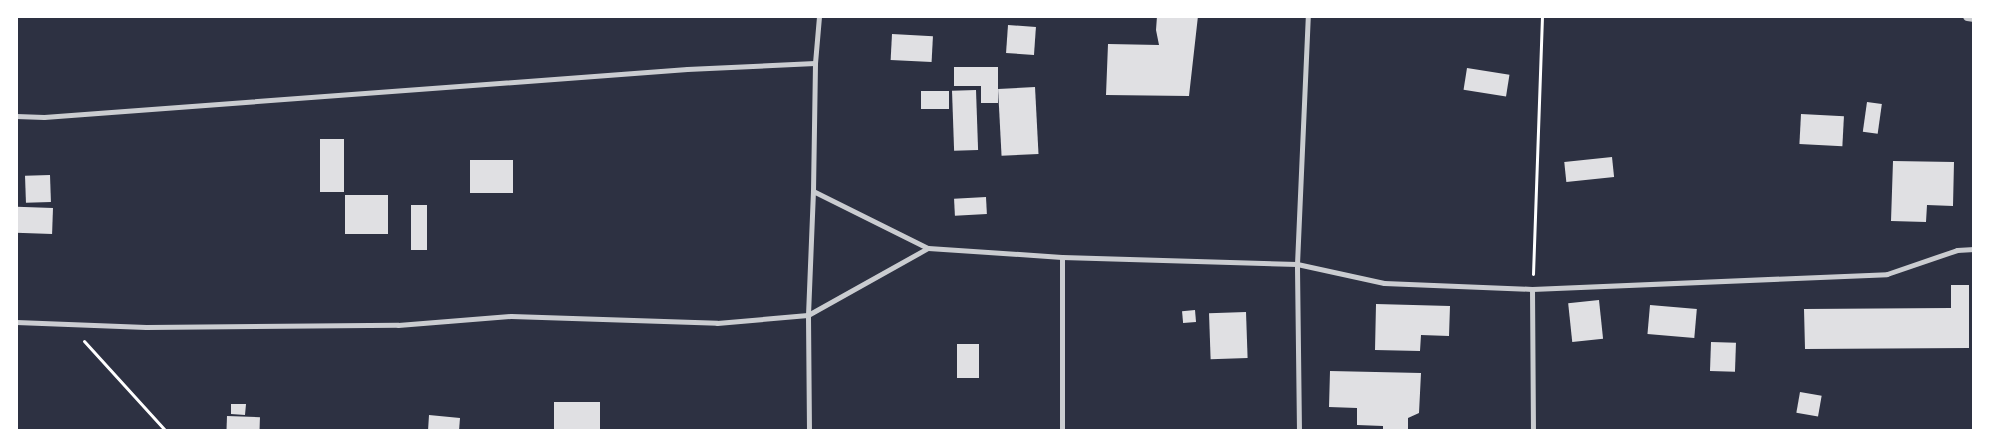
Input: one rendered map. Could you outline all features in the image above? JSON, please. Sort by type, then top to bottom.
[{"type":"street","points":[[809,431],[808,315],[814,191],[815,63],[818,16]]},
{"type":"street","points":[[1299,431],[1297,264],[1308,16]]},
{"type":"street","points":[[1967,16],[1974,17]]},
{"type":"street","points":[[16,116],[44,117],[688,69],[815,63]]},
{"type":"street","points":[[814,191],[928,248],[1062,257],[1297,264],[1384,283],[1532,289],[1887,274],[1957,250],[1974,250]]},
{"type":"street","points":[[16,322],[146,328],[398,325],[511,316],[717,323],[808,315],[928,248]]},
{"type":"street","points":[[1062,257],[1062,431]]},
{"type":"street","points":[[1532,289],[1533,431]]},
{"type":"path","points":[[1532,289],[1542,16]]},
{"type":"path","points":[[68,324],[166,431]]},
{"type":"building","points":[[1157,16],[1198,16],[1189,96],[1106,95],[1108,44],[1159,45],[1156,30]]},
{"type":"building","points":[[1008,25],[1036,27],[1034,55],[1006,53]]},
{"type":"building","points":[[892,34],[933,36],[932,62],[891,60]]},
{"type":"building","points":[[954,67],[998,67],[998,103],[981,103],[981,86],[954,86]]},
{"type":"building","points":[[1467,68],[1509,75],[1506,96],[1464,90]]},
{"type":"building","points":[[1035,87],[1039,154],[1002,156],[998,89]]},
{"type":"building","points":[[976,90],[978,150],[954,151],[952,91]]},
{"type":"building","points":[[921,91],[949,91],[949,109],[921,109]]},
{"type":"building","points":[[1867,102],[1882,104],[1878,134],[1863,132]]},
{"type":"building","points":[[1801,114],[1844,116],[1842,146],[1799,144]]},
{"type":"building","points":[[320,139],[344,139],[344,192],[320,192]]},
{"type":"building","points":[[1612,157],[1614,177],[1566,182],[1564,162]]},
{"type":"building","points":[[470,160],[513,160],[513,193],[470,193]]},
{"type":"building","points":[[1893,161],[1954,162],[1953,206],[1927,205],[1926,222],[1891,221]]},
{"type":"building","points":[[50,175],[51,202],[26,203],[25,176]]},
{"type":"building","points":[[345,195],[388,195],[388,234],[345,234]]},
{"type":"building","points":[[986,197],[987,214],[955,216],[954,199]]},
{"type":"building","points":[[411,205],[427,205],[427,250],[411,250]]},
{"type":"building","points":[[17,207],[53,208],[52,234],[16,233]]},
{"type":"building","points":[[1951,285],[1969,285],[1969,348],[1805,349],[1804,309],[1951,308]]},
{"type":"building","points":[[1599,300],[1603,339],[1572,342],[1568,303]]},
{"type":"building","points":[[1376,304],[1450,306],[1449,336],[1421,335],[1420,351],[1375,350]]},
{"type":"building","points":[[1650,305],[1697,309],[1694,338],[1647,334]]},
{"type":"building","points":[[1195,310],[1196,322],[1183,323],[1182,311]]},
{"type":"building","points":[[1246,312],[1248,358],[1211,359],[1209,313]]},
{"type":"building","points":[[1711,342],[1736,343],[1735,372],[1710,371]]},
{"type":"building","points":[[957,344],[979,344],[979,378],[957,378]]},
{"type":"building","points":[[1330,371],[1421,373],[1419,413],[1408,418],[1408,431],[1383,431],[1383,426],[1357,425],[1357,408],[1329,407]]},
{"type":"building","points":[[1800,392],[1822,396],[1818,417],[1796,413]]},
{"type":"building","points":[[554,402],[600,402],[600,431],[554,431]]},
{"type":"building","points":[[231,404],[246,404],[245,415],[231,414]]},
{"type":"building","points":[[429,415],[460,418],[459,431],[428,431]]},
{"type":"building","points":[[227,416],[260,417],[259,431],[226,431]]}]
